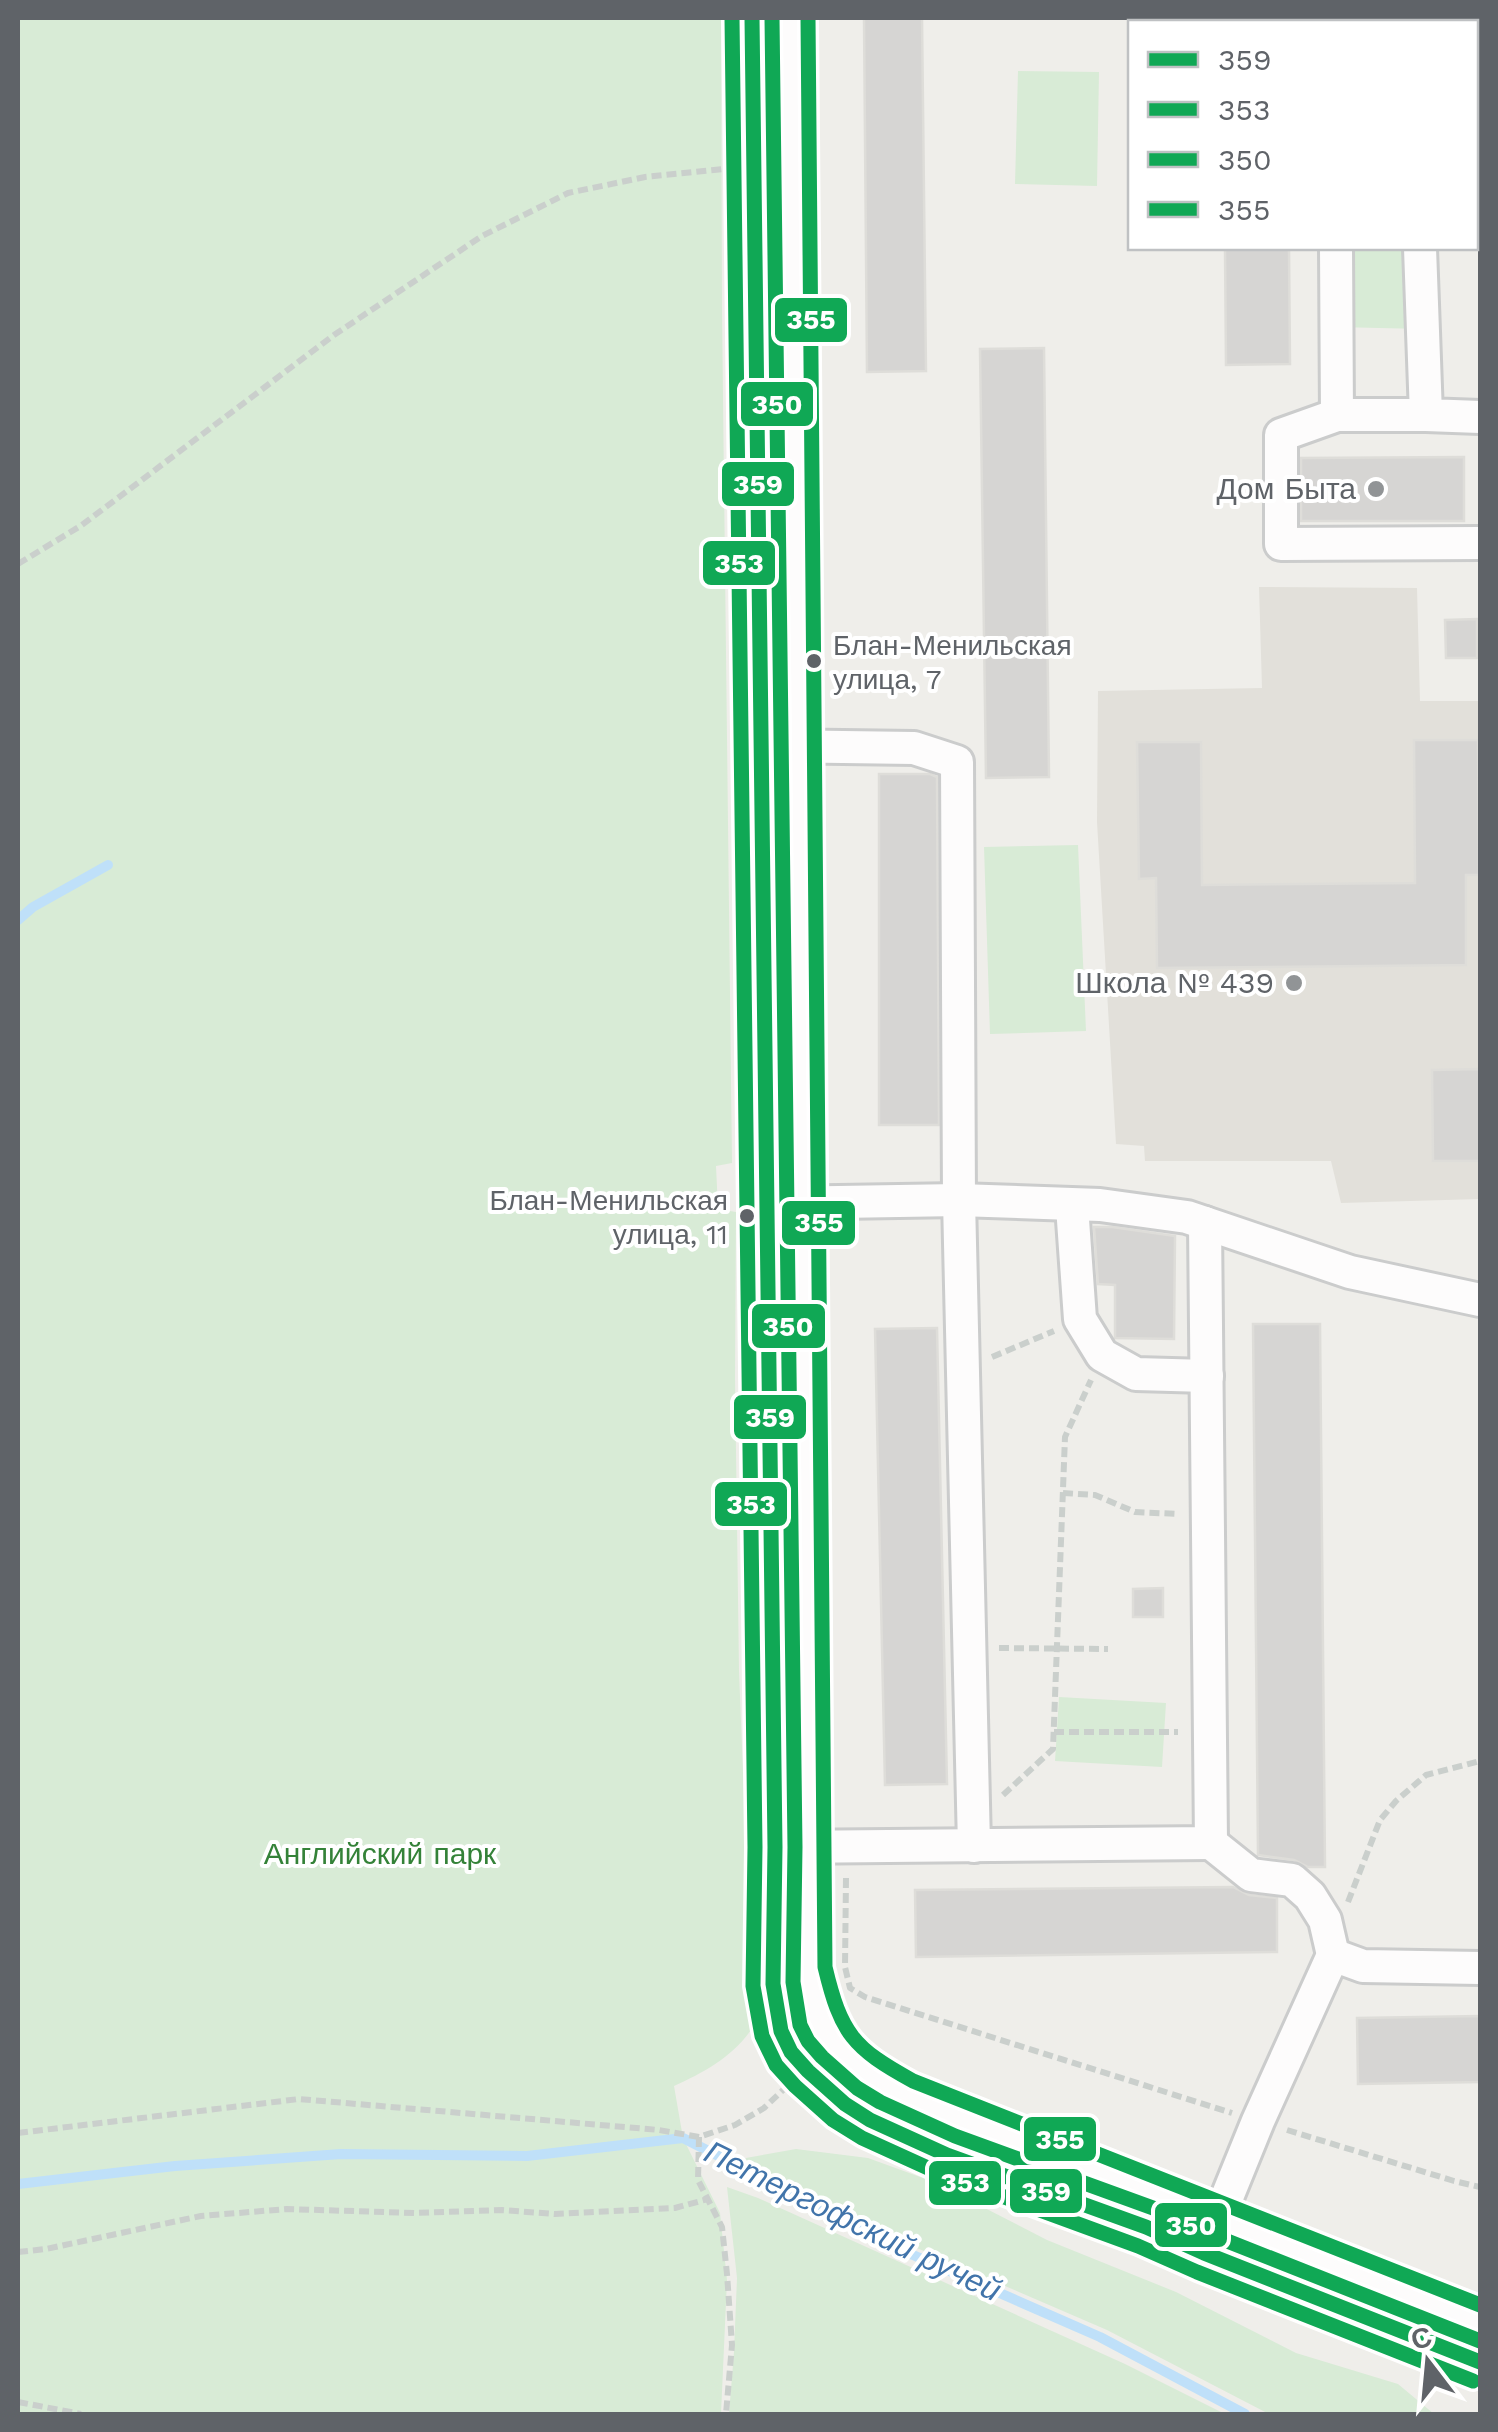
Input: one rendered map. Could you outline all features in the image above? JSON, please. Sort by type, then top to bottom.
[{"type":"street","points":[[752,18],[762,746],[783,1203]]},
{"type":"street","points":[[788,18],[794,746],[783,1203],[790,1847],[815,2014],[826,2038],[855,2071],[904,2099],[1480,2326]]},
{"type":"street","points":[[1336,250],[1337,415]]},
{"type":"street","points":[[1420,250],[1426,414]]},
{"type":"street","points":[[1480,417],[1337,415],[1281,435],[1282,544],[1480,543]]},
{"type":"street","points":[[762,746],[914,748],[956,762],[959,1200],[974,1835]]},
{"type":"street","points":[[783,1203],[959,1200],[1100,1205],[1152,1212],[1187,1217],[1350,1272],[1480,1300]]},
{"type":"street","points":[[1072,1206],[1080,1319],[1102,1355],[1136,1374],[1207,1376]]},
{"type":"street","points":[[1205,1224],[1210,1843]]},
{"type":"street","points":[[790,1847],[846,1847],[974,1835],[1210,1843],[1251,1875],[1292,1880],[1310,1896],[1326,1920],[1334,1955],[1258,2121],[1204,2253]]},
{"type":"street","points":[[790,1847],[774,1984],[781,2030],[791,2052],[845,2104],[905,2138],[1146,2227],[1480,2362]]},
{"type":"street","points":[[1334,1955],[1364,1966],[1480,1968]]},
{"type":"path","points":[[18,564],[82,525],[334,335],[482,236],[568,193],[645,177],[754,168]]},
{"type":"path","points":[[963,1370],[1080,1319]]},
{"type":"path","points":[[974,1835],[1053,1749],[1065,1437],[1102,1355]]},
{"type":"path","points":[[1063,1493],[1096,1495],[1135,1512],[1208,1515]]},
{"type":"path","points":[[969,1648],[1108,1649]]},
{"type":"path","points":[[1054,1732],[1210,1732]]},
{"type":"path","points":[[1334,1955],[1352,1891],[1380,1820],[1426,1775],[1480,1761]]},
{"type":"path","points":[[846,1847],[845,1967],[850,1988],[865,1997],[1480,2187]]},
{"type":"path","points":[[18,2133],[298,2098],[660,2130],[699,2141],[764,2108],[808,2071]]},
{"type":"path","points":[[699,2141],[698,2180],[722,2226],[727,2274],[732,2346],[726,2414]]},
{"type":"path","points":[[18,2252],[201,2216],[270,2210],[502,2210],[555,2214],[674,2208],[708,2198]]},
{"type":"path","points":[[18,2402],[81,2414]]},
{"type":"shaded area","name":"Школа № 439","points":[[1259,587],[1417,588],[1420,701],[1480,701],[1480,1199],[1341,1203],[1331,1161],[1145,1161],[1144,1146],[1116,1144],[1097,822],[1098,691],[1262,688]]},
{"type":"green space","name":"Английский парк","points":[[18,18],[721,18],[732,1163],[716,1166],[718,1209],[736,1212],[739,1671],[753,2027],[718,2062],[674,2086],[683,2138],[720,2213],[727,2280],[721,2414],[18,2414]]},
{"type":"green space","points":[[1018,71],[1099,72],[1097,186],[1015,184]]},
{"type":"green space","points":[[1336,250],[1420,250],[1422,329],[1337,327]]},
{"type":"green space","points":[[1078,845],[1086,1031],[990,1034],[984,847]]},
{"type":"green space","points":[[1059,1697],[1166,1703],[1162,1767],[1055,1761]]},
{"type":"green space","points":[[796,2149],[868,2158],[934,2182],[1047,2240],[1176,2292],[1296,2353],[1398,2384],[1434,2414],[1269,2414],[1107,2330],[736,2170],[746,2158]]},
{"type":"green space","points":[[727,2187],[1125,2364],[1225,2414],[729,2414],[737,2278]]},
{"type":"building","points":[[864,18],[922,18],[926,371],[867,372]]},
{"type":"building","points":[[1225,250],[1289,250],[1290,364],[1226,365]]},
{"type":"building","points":[[1044,348],[1049,777],[986,778],[980,349]]},
{"type":"building","name":"Дом Быта","points":[[1464,457],[1464,521],[1301,521],[1301,458]]},
{"type":"building","points":[[1477,619],[1477,658],[1446,658],[1445,620]]},
{"type":"building","points":[[1414,740],[1478,740],[1479,875],[1466,875],[1466,965],[1157,968],[1156,878],[1139,879],[1137,742],[1201,742],[1202,885],[1415,883]]},
{"type":"building","points":[[879,774],[937,777],[939,1125],[879,1125]]},
{"type":"building","points":[[1480,1069],[1480,1161],[1433,1161],[1432,1070]]},
{"type":"building","points":[[1094,1227],[1175,1236],[1174,1339],[1115,1338],[1115,1285],[1098,1284]]},
{"type":"building","points":[[1253,1324],[1320,1324],[1325,1867],[1258,1855]]},
{"type":"building","points":[[937,1328],[947,1784],[885,1785],[875,1329]]},
{"type":"building","points":[[1163,1588],[1163,1617],[1133,1617],[1133,1589]]},
{"type":"building","points":[[1233,1887],[1249,1895],[1277,1898],[1277,1952],[916,1957],[915,1890]]},
{"type":"building","points":[[1480,2016],[1480,2082],[1358,2084],[1357,2018]]},
{"type":"waterway","points":[[18,920],[33,907],[108,865]]},
{"type":"waterway","name":"Петергофский ручей","points":[[18,2184],[175,2166],[341,2154],[527,2156],[683,2138],[913,2255],[1100,2337],[1245,2414]]},
{"type":"transit line","name":"353","points":[[732,18],[755,1847],[753,1986],[762,2036],[776,2065],[795,2086],[833,2120],[862,2138],[939,2173],[1138,2246],[1473,2381]]},
{"type":"transit line","name":"359","points":[[752,18],[775,1847],[773,1984],[781,2031],[791,2052],[808,2071],[870,2120],[947,2155],[1146,2227],[1480,2362]]},
{"type":"transit line","name":"350","points":[[772,18],[795,1847],[793,1982],[800,2025],[822,2057],[857,2088],[880,2102],[955,2136],[1153,2208],[1480,2341]]},
{"type":"transit line","name":"355","points":[[808,18],[825,1967],[831,1990],[852,2037],[876,2059],[913,2081],[1480,2305]]},
{"type":"place","name":"Дом Быта","points":[[1376,489]]},
{"type":"place","name":"Блан-Менильская улица, 7","points":[[814,661]]},
{"type":"place","name":"Школа № 439","points":[[1294,983]]},
{"type":"place","name":"Блан-Менильская улица, 11","points":[[747,1216]]}]
